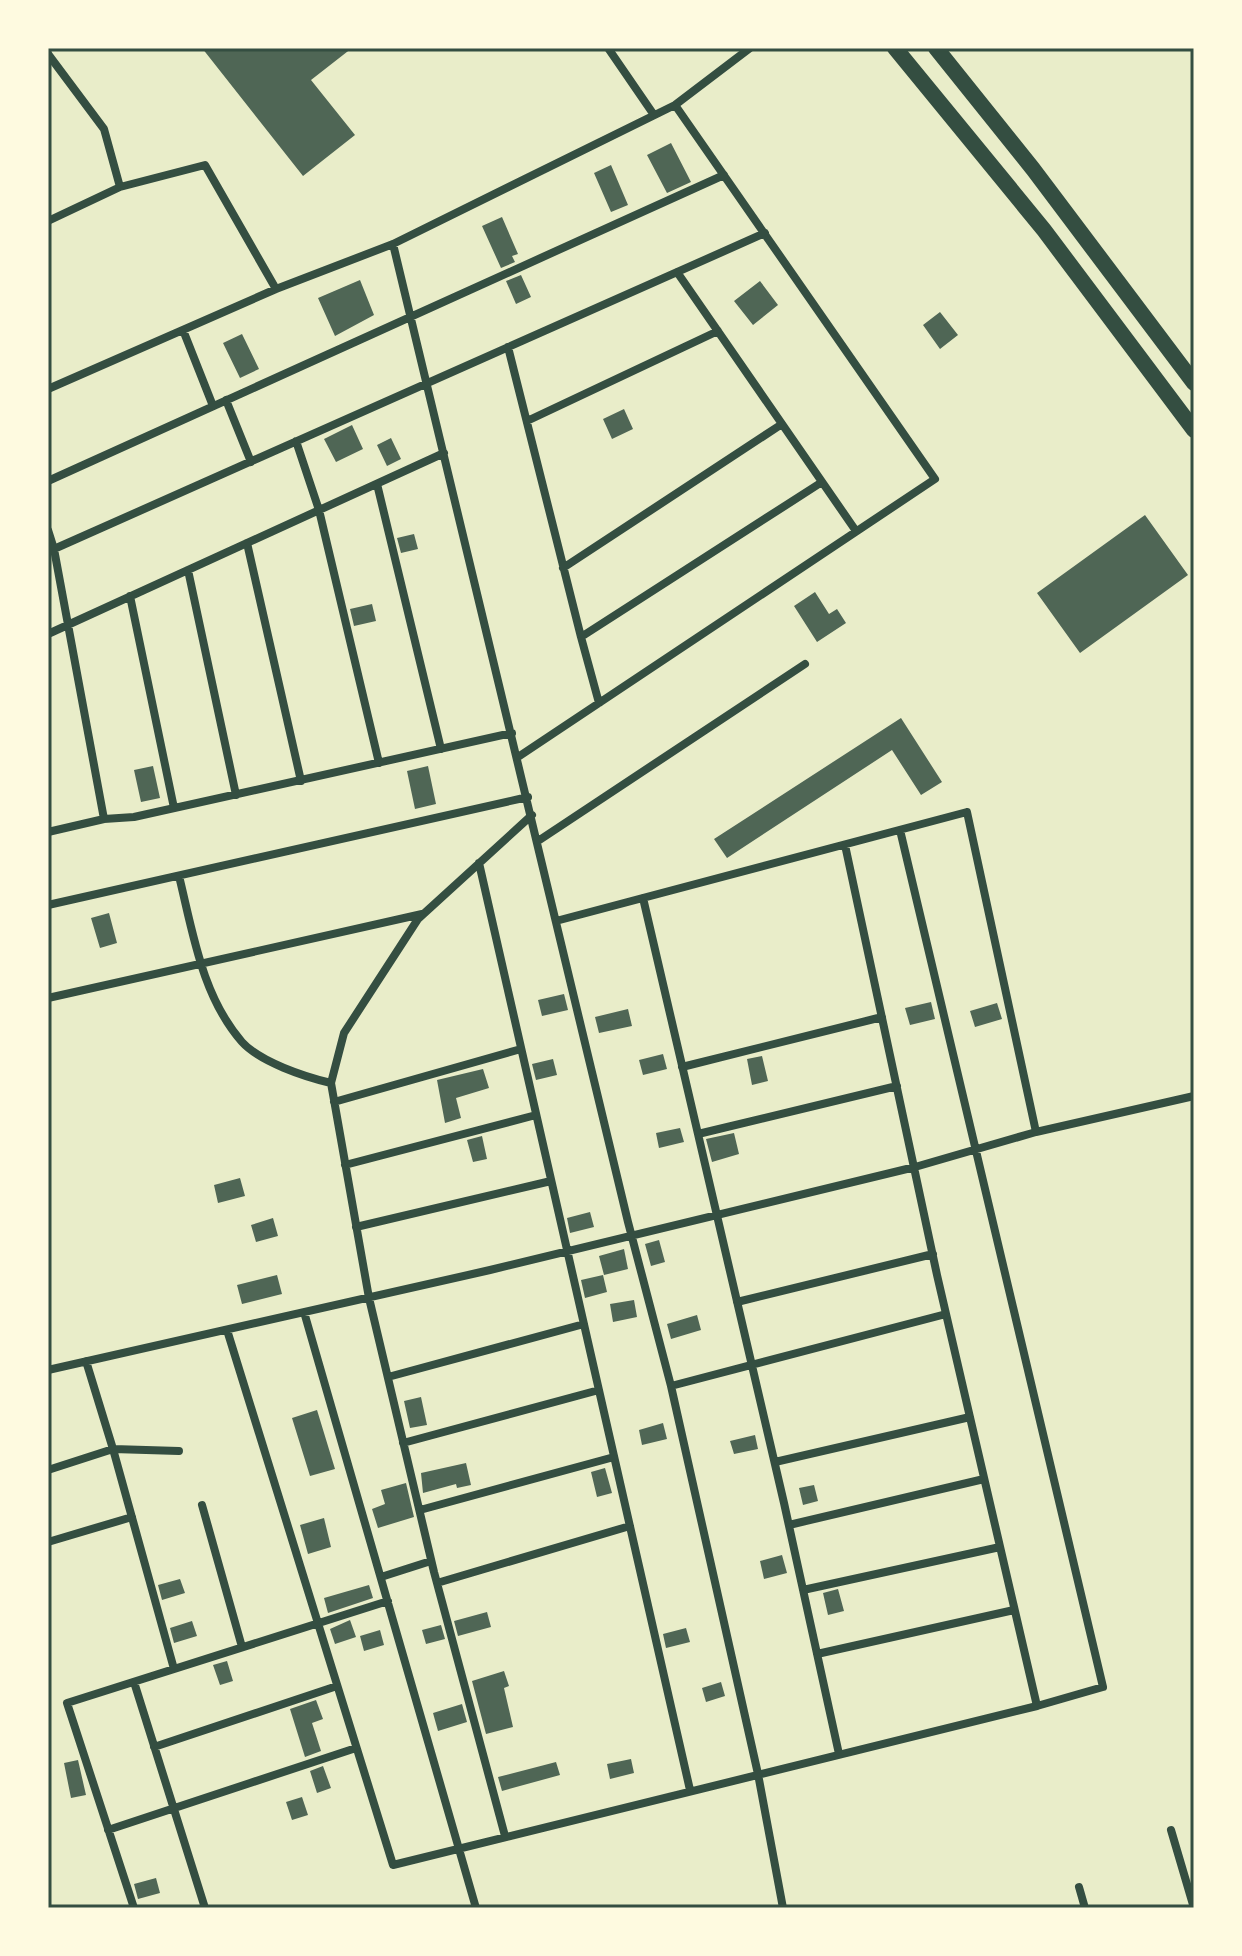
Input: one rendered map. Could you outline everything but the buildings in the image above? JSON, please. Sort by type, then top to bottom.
[{"type":"highway","points":[[895,48],[1044,230],[1194,430]]},
{"type":"highway","points":[[936,48],[1033,169],[1194,383]]},
{"type":"street","points":[[608,48],[654,115]]},
{"type":"street","points":[[48,389],[276,289],[393,244],[675,105],[750,48]]},
{"type":"street","points":[[48,54],[104,129],[120,187]]},
{"type":"street","points":[[518,757],[935,479],[675,105]]},
{"type":"street","points":[[48,221],[120,187],[205,165],[276,289]]},
{"type":"street","points":[[48,481],[724,175]]},
{"type":"street","points":[[54,549],[765,233]]},
{"type":"street","points":[[393,244],[631,1236],[671,1386],[758,1774],[783,1908]]},
{"type":"street","points":[[677,272],[856,531]]},
{"type":"street","points":[[183,330],[213,406]]},
{"type":"street","points":[[527,421],[718,331]]},
{"type":"street","points":[[508,347],[599,703]]},
{"type":"street","points":[[226,400],[251,462]]},
{"type":"street","points":[[563,568],[782,424]]},
{"type":"street","points":[[296,441],[319,510],[379,763]]},
{"type":"street","points":[[48,634],[444,453]]},
{"type":"street","points":[[581,637],[822,482]]},
{"type":"street","points":[[377,484],[441,749]]},
{"type":"street","points":[[48,530],[104,819]]},
{"type":"street","points":[[247,543],[301,781]]},
{"type":"street","points":[[188,570],[236,795]]},
{"type":"street","points":[[130,596],[174,808]]},
{"type":"street","points":[[538,841],[805,664]]},
{"type":"street","points":[[48,832],[236,795],[512,733]]},
{"type":"street","points":[[48,905],[528,797]]},
{"type":"street","points":[[556,921],[967,812],[1036,1132]]},
{"type":"street","points":[[505,1836],[431,1561],[369,1298],[331,1083],[344,1033],[423,914],[532,815]]},
{"type":"street","points":[[227,1330],[393,1865],[1103,1687],[900,830]]},
{"type":"street","points":[[845,845],[946,1314],[1037,1706]]},
{"type":"street","points":[[479,863],[690,1790]]},
{"type":"street","points":[[179,876],[203,976],[243,1043],[297,1075],[331,1083]]},
{"type":"street","points":[[643,898],[775,1462],[839,1754]]},
{"type":"street","points":[[48,998],[423,914]]},
{"type":"street","points":[[682,1067],[882,1017]]},
{"type":"street","points":[[334,1102],[521,1049]]},
{"type":"street","points":[[698,1134],[897,1086]]},
{"type":"street","points":[[48,1370],[631,1236],[915,1167],[1036,1132],[1194,1096]]},
{"type":"street","points":[[345,1165],[536,1115]]},
{"type":"street","points":[[356,1227],[551,1181]]},
{"type":"street","points":[[737,1302],[933,1254]]},
{"type":"street","points":[[304,1312],[476,1908]]},
{"type":"street","points":[[671,1386],[946,1314]]},
{"type":"street","points":[[388,1377],[584,1324]]},
{"type":"street","points":[[86,1361],[174,1669]]},
{"type":"street","points":[[403,1443],[599,1390]]},
{"type":"street","points":[[775,1462],[970,1417]]},
{"type":"street","points":[[48,1470],[113,1449],[179,1451]]},
{"type":"street","points":[[420,1510],[614,1457]]},
{"type":"street","points":[[789,1525],[984,1479]]},
{"type":"street","points":[[202,1505],[242,1647]]},
{"type":"street","points":[[48,1542],[132,1517]]},
{"type":"street","points":[[437,1583],[630,1526]]},
{"type":"street","points":[[803,1590],[1000,1547]]},
{"type":"street","points":[[381,1577],[431,1561]]},
{"type":"street","points":[[134,1908],[67,1703],[388,1601]]},
{"type":"street","points":[[817,1654],[1014,1610]]},
{"type":"street","points":[[134,1682],[205,1908]]},
{"type":"street","points":[[154,1747],[337,1686]]},
{"type":"street","points":[[108,1830],[356,1748]]},
{"type":"street","points":[[1171,1830],[1194,1908]]},
{"type":"street","points":[[1079,1887],[1085,1908]]}]
